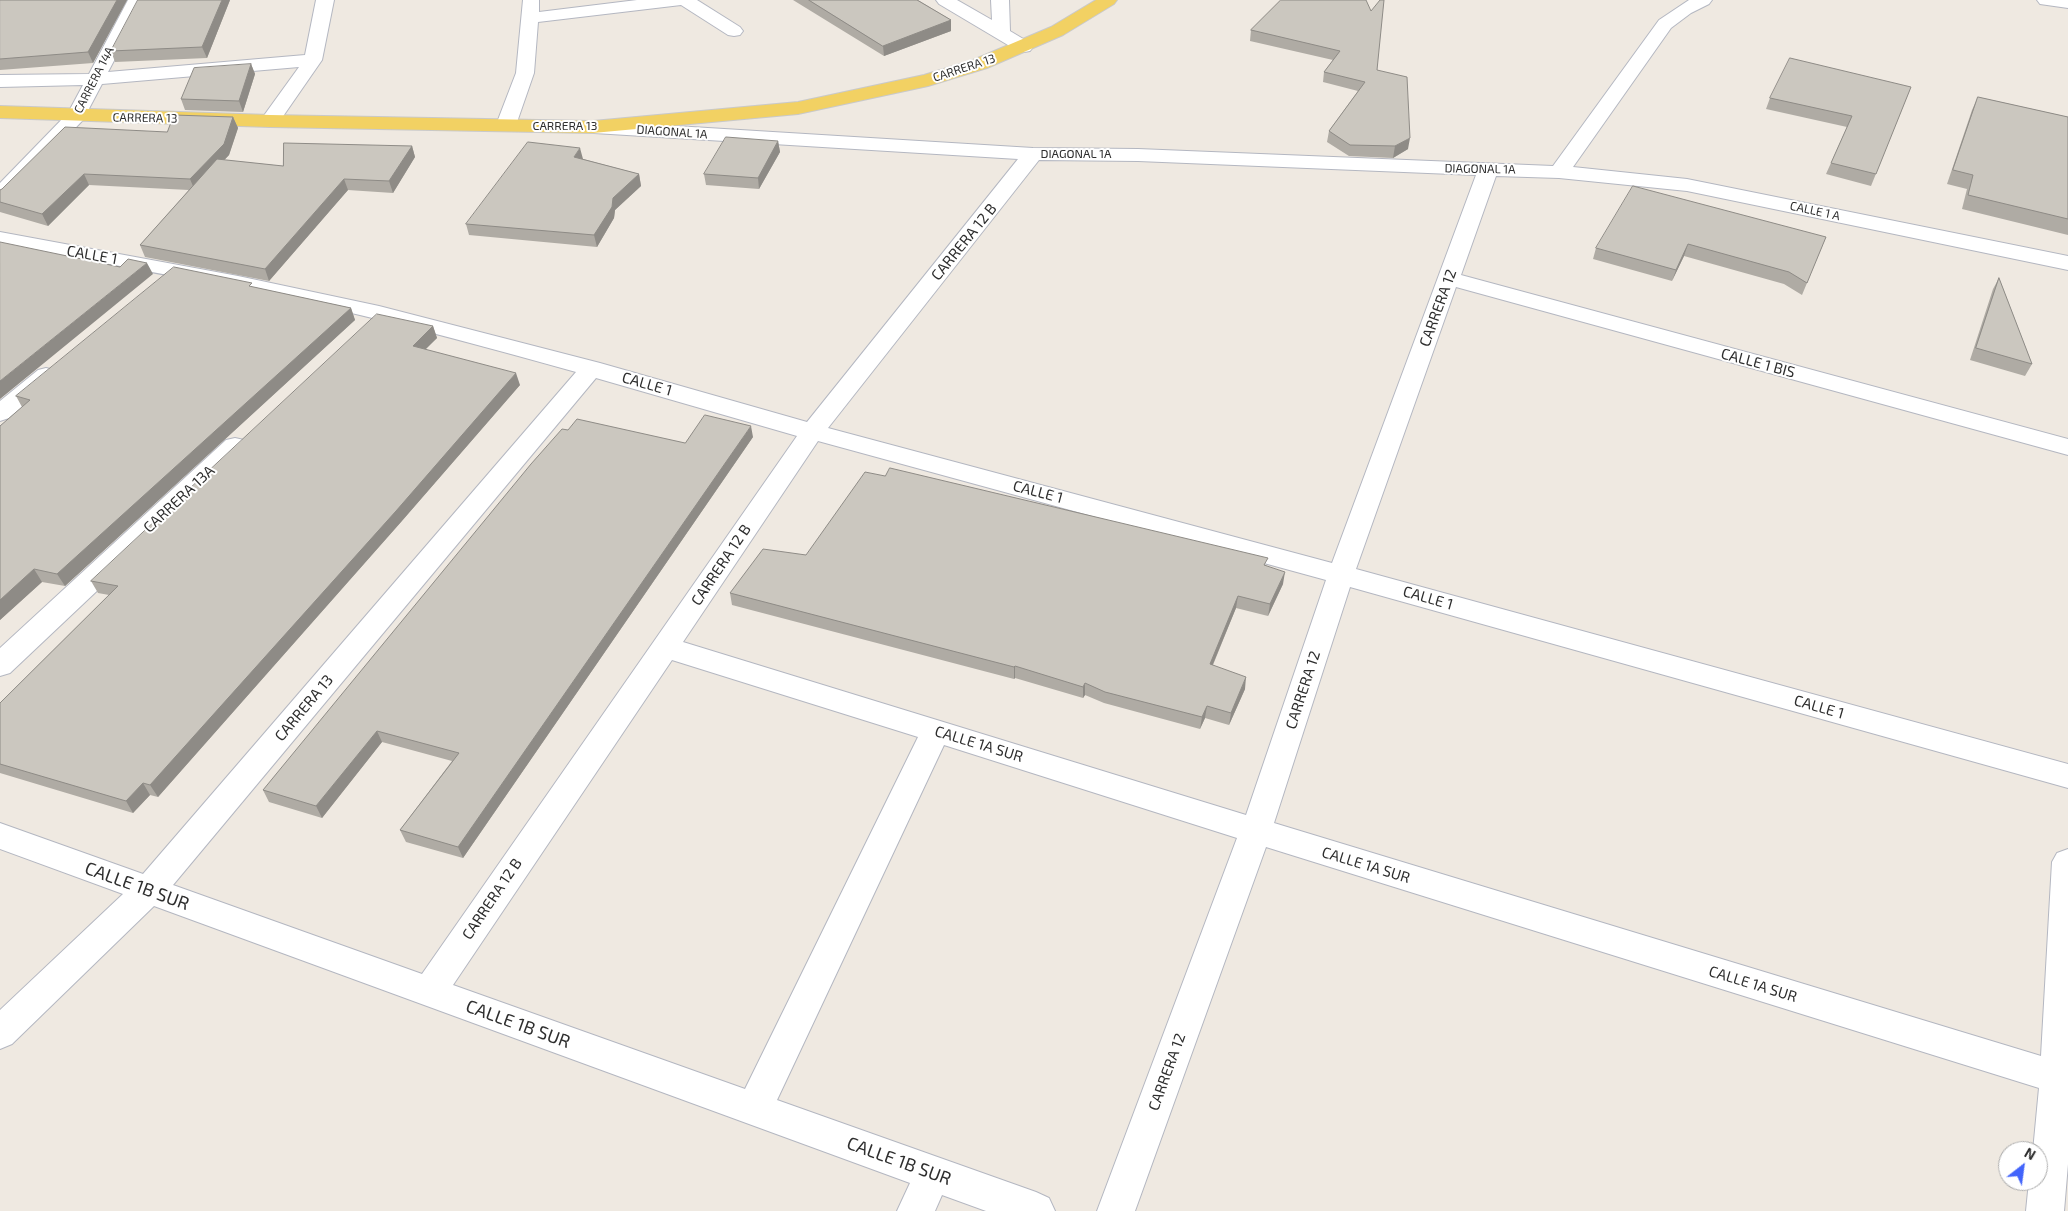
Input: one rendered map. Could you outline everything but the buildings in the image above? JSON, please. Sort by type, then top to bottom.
[{"type":"main road","name":"CARRERA 13","points":[[0,112],[270,121],[593,127],[798,108],[928,80],[980,64],[1024,47],[1057,31],[1108,0]]},
{"type":"street","name":"CARRERA 14A","points":[[0,195],[76,116],[137,0]]},
{"type":"street","points":[[270,121],[313,60],[325,0]]},
{"type":"street","points":[[506,125],[525,73],[531,9],[681,0]]},
{"type":"street","points":[[685,0],[734,31]]},
{"type":"street","points":[[945,0],[1024,47]]},
{"type":"street","points":[[1000,0],[1001,32]]},
{"type":"street","points":[[1559,172],[1665,24],[1685,9],[1703,0]]},
{"type":"street","points":[[2046,0],[2068,3]]},
{"type":"street","points":[[0,80],[95,79],[313,60]]},
{"type":"street","name":"DIAGONAL 1A","points":[[593,127],[1034,154],[1138,155],[1559,172]]},
{"type":"street","name":"CARRERA 12 B","points":[[429,992],[812,432],[1034,154]]},
{"type":"street","name":"CARRERA 12","points":[[1116,1211],[1256,830],[1341,574],[1488,169]]},
{"type":"street","name":"CALLE 1 A","points":[[1559,172],[1687,184],[2068,263]]},
{"type":"street","name":"CALLE 1","points":[[0,238],[175,270],[379,313],[592,368],[812,432],[1341,574],[2068,776]]},
{"type":"street","points":[[152,289],[175,270]]},
{"type":"street","name":"CALLE 1 BIS","points":[[1448,278],[2068,447]]},
{"type":"street","points":[[357,333],[379,313]]},
{"type":"street","points":[[0,413],[61,364]]},
{"type":"street","name":"CARRERA 13","points":[[0,1033],[149,890],[592,368]]},
{"type":"street","name":"CARRERA 13A","points":[[0,665],[255,428]]},
{"type":"street","name":"CALLE 1A SUR","points":[[665,647],[2063,1078]]},
{"type":"street","points":[[754,1109],[936,731]]},
{"type":"street","name":"CALLE 1B SUR","points":[[0,836],[1036,1211]]},
{"type":"street","points":[[2045,1211],[2063,1078],[2068,862]]},
{"type":"street","points":[[916,1211],[933,1174]]}]
